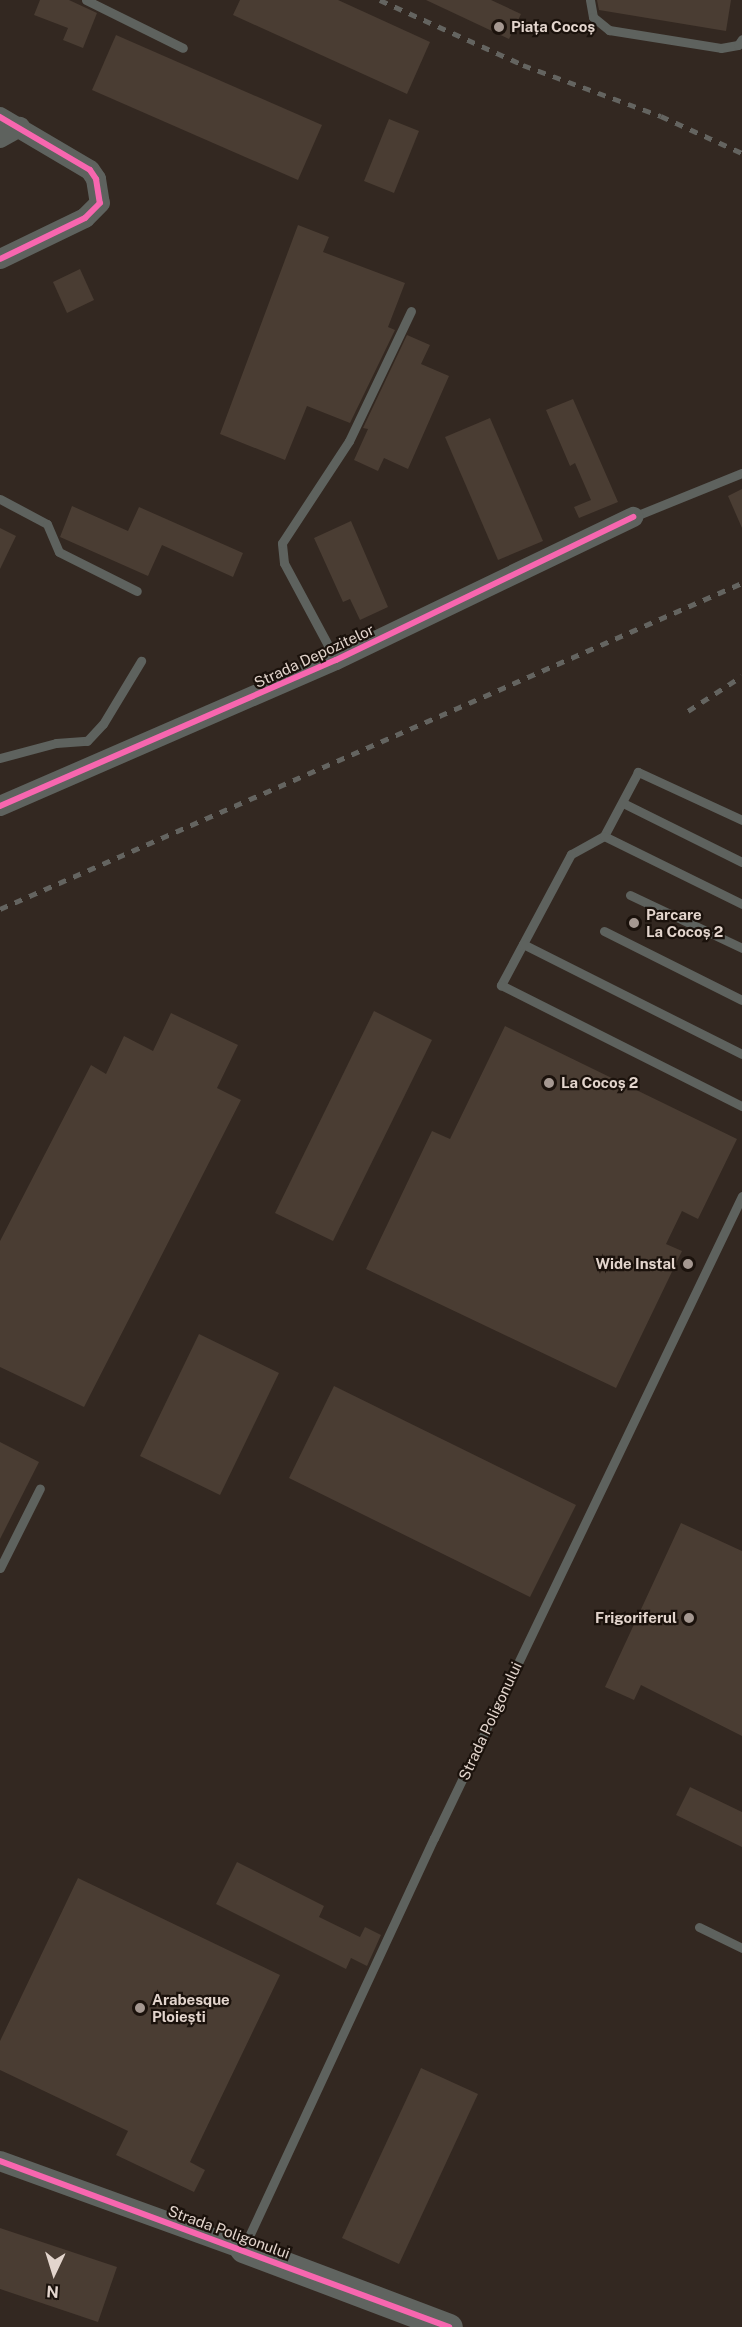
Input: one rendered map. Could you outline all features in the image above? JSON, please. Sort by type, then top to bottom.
[{"type":"street","points":[[0,117],[20,126],[90,170],[96,179],[100,203],[85,218],[0,259]]},
{"type":"street","points":[[0,138],[20,126]]},
{"type":"street","name":"Strada Depozitelor","points":[[0,806],[336,660],[633,517]]},
{"type":"street","name":"Strada Poligonului","points":[[0,2161],[449,2327]]},
{"type":"lane","points":[[86,0],[183,48]]},
{"type":"lane","points":[[590,0],[593,17],[609,30],[721,48],[738,45],[742,39]]},
{"type":"lane","points":[[336,660],[285,563],[282,543],[349,441],[411,311]]},
{"type":"lane","points":[[633,517],[742,473]]},
{"type":"lane","points":[[0,499],[47,524],[59,552],[137,591]]},
{"type":"lane","points":[[0,758],[56,743],[87,741],[102,724],[141,661]]},
{"type":"lane","points":[[742,820],[638,772],[604,836],[571,854],[501,985],[742,1106]]},
{"type":"lane","points":[[623,803],[742,862]]},
{"type":"lane","points":[[604,836],[742,904]]},
{"type":"lane","points":[[630,895],[742,948]]},
{"type":"lane","points":[[604,931],[742,1000]]},
{"type":"lane","points":[[523,944],[742,1054]]},
{"type":"lane","name":"Strada Poligonului","points":[[243,2249],[450,1806],[742,1196]]},
{"type":"lane","points":[[0,1568],[40,1488]]},
{"type":"lane","points":[[699,1927],[742,1947]]},
{"type":"building","points":[[40,0],[69,0],[97,13],[83,48],[63,40],[68,28],[34,15]]},
{"type":"building","points":[[240,0],[338,0],[430,42],[407,94],[233,15]]},
{"type":"building","name":"Piața Cocoș","points":[[426,0],[491,0],[521,14],[509,39]]},
{"type":"building","points":[[597,0],[731,0],[726,31],[599,10]]},
{"type":"building","points":[[116,35],[322,125],[298,180],[92,90]]},
{"type":"building","points":[[389,119],[419,131],[394,193],[364,181]]},
{"type":"building","points":[[298,225],[329,237],[323,252],[405,283],[388,327],[395,330],[350,423],[307,406],[285,460],[220,434]]},
{"type":"building","points":[[80,269],[94,300],[67,313],[53,282]]},
{"type":"building","points":[[407,335],[430,345],[421,364],[449,376],[408,469],[384,458],[378,471],[354,460],[368,429],[363,428]]},
{"type":"building","points":[[573,399],[618,502],[579,518],[574,507],[591,500],[575,463],[570,466],[546,410]]},
{"type":"building","points":[[490,418],[543,541],[498,560],[445,437]]},
{"type":"building","points":[[742,489],[742,528],[728,496]]},
{"type":"building","points":[[72,506],[128,531],[139,507],[243,553],[233,577],[162,545],[148,576],[60,537]]},
{"type":"building","points":[[351,521],[388,607],[360,620],[350,599],[343,602],[314,538]]},
{"type":"building","points":[[0,528],[16,536],[0,569]]},
{"type":"building","points":[[374,1011],[432,1040],[333,1241],[275,1213]]},
{"type":"building","points":[[171,1013],[238,1045],[217,1088],[241,1100],[84,1407],[0,1367],[0,1241],[91,1065],[106,1074],[124,1036],[153,1051]]},
{"type":"building","points":[[505,1026],[737,1139],[698,1219],[682,1211],[666,1244],[682,1251],[616,1388],[366,1269],[432,1131],[450,1139]]},
{"type":"building","points":[[199,1334],[279,1373],[220,1495],[140,1456]]},
{"type":"building","points":[[334,1386],[576,1505],[530,1597],[289,1478]]},
{"type":"building","points":[[0,1442],[39,1462],[0,1539]]},
{"type":"building","name":"Frigoriferul","points":[[681,1523],[742,1551],[742,1736],[641,1685],[634,1700],[605,1687]]},
{"type":"building","points":[[690,1787],[742,1812],[742,1847],[676,1815]]},
{"type":"building","points":[[237,1862],[324,1906],[319,1917],[360,1937],[365,1927],[381,1935],[367,1966],[351,1958],[346,1969],[216,1904]]},
{"type":"building","name":"Arabesque Ploiești","points":[[78,1878],[280,1975],[190,2162],[205,2170],[194,2192],[116,2155],[128,2131],[0,2070],[0,2041]]},
{"type":"building","points":[[421,2068],[478,2094],[399,2264],[342,2238]]},
{"type":"building","points":[[0,2228],[117,2267],[98,2322],[0,2289]]},
{"type":"railway","points":[[380,0],[523,65],[661,116],[742,153]]},
{"type":"railway","points":[[0,909],[742,583]]},
{"type":"railway","points":[[688,711],[742,676]]},
{"type":"cycle path","points":[[0,117],[90,170],[96,179],[100,203],[85,218],[0,259]]},
{"type":"cycle path","points":[[0,806],[336,660],[633,517]]},
{"type":"cycle path","points":[[0,2161],[449,2327]]},
{"type":"place","name":"Piața Cocoș","points":[[499,27]]},
{"type":"place","name":"Parcare La Cocoș 2","points":[[634,923]]},
{"type":"place","name":"La Cocoș 2","points":[[549,1083]]},
{"type":"place","name":"Wide Instal","points":[[688,1264]]},
{"type":"place","name":"Frigoriferul","points":[[689,1618]]},
{"type":"place","name":"Arabesque Ploiești","points":[[140,2008]]}]
